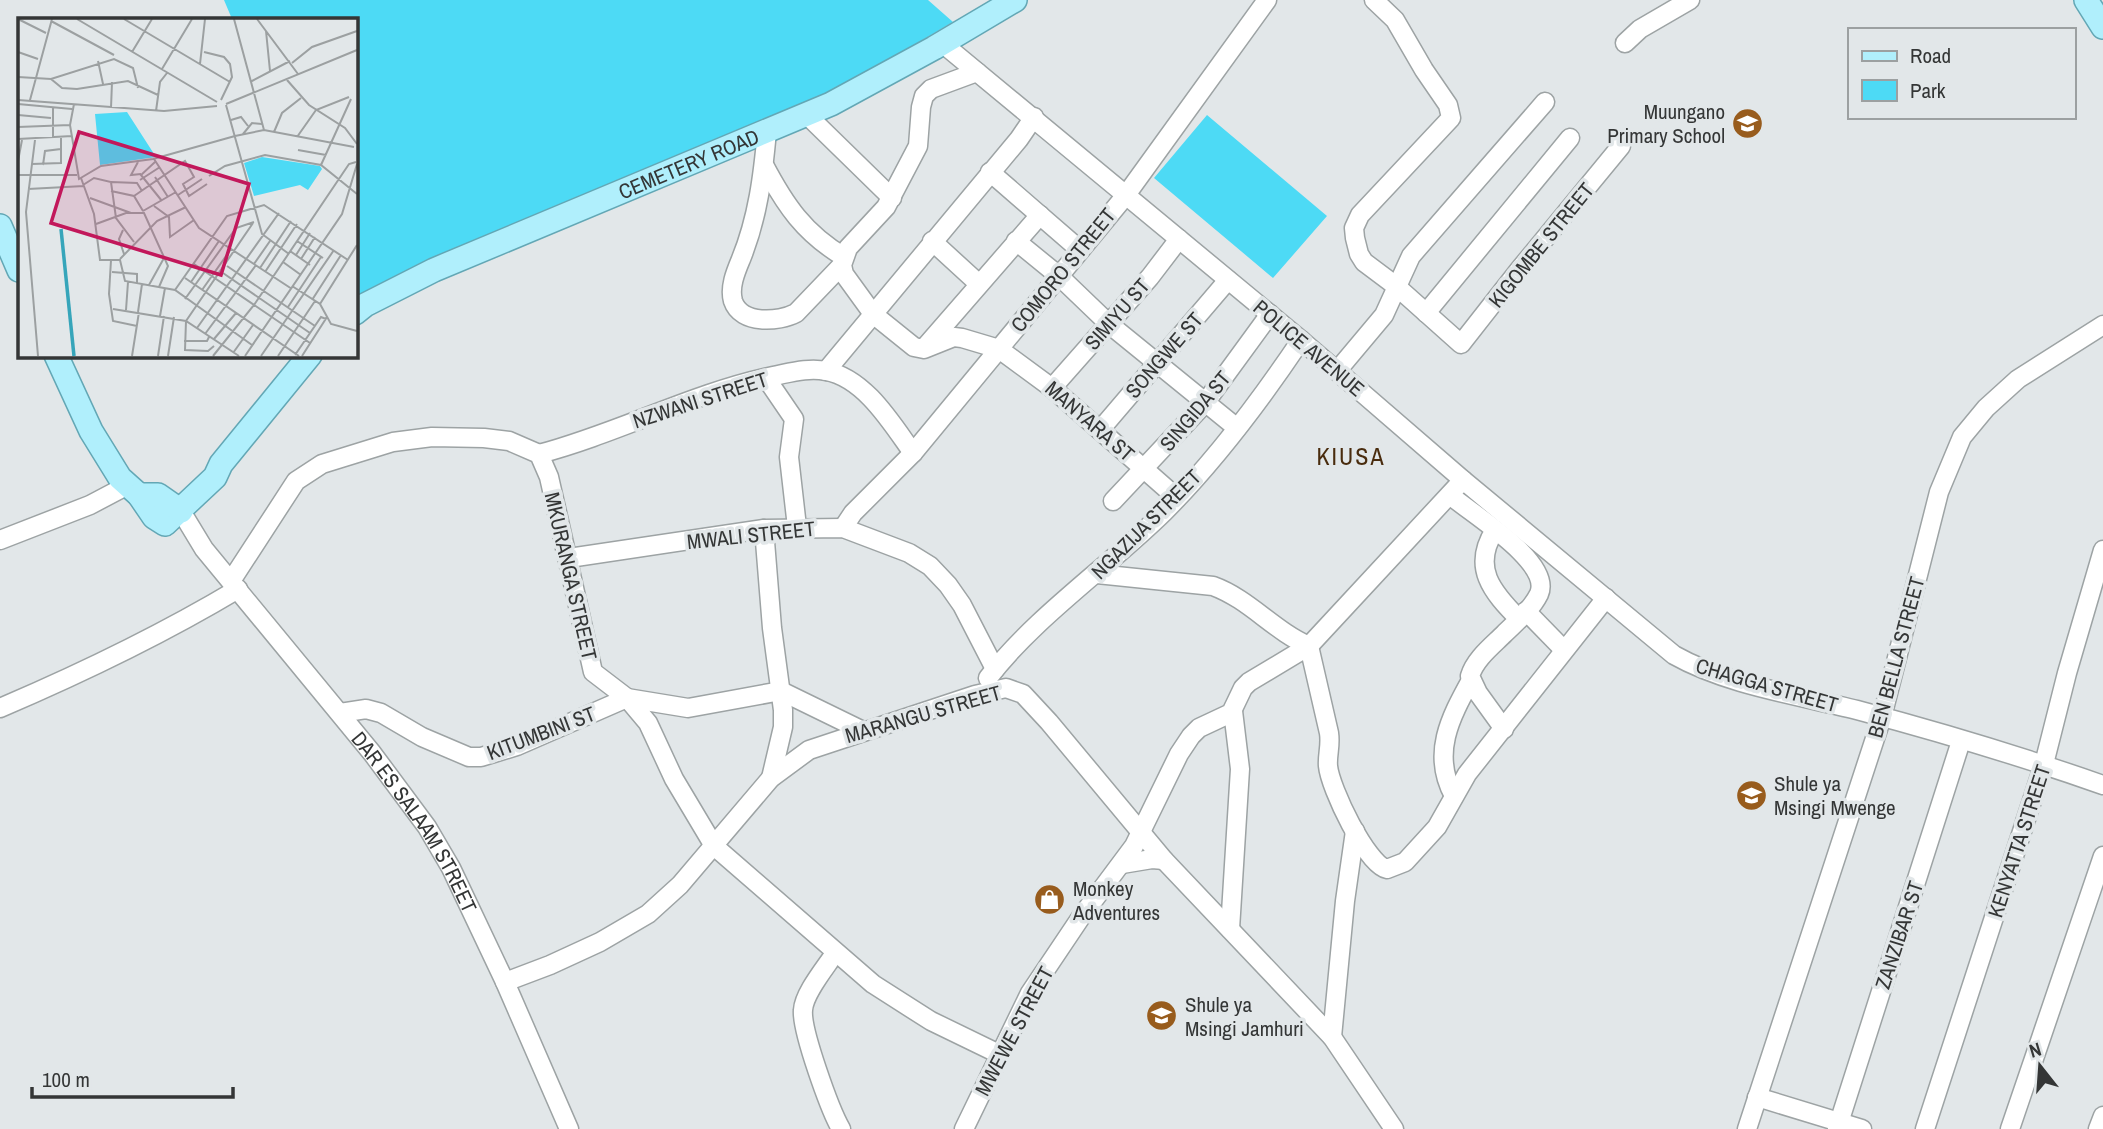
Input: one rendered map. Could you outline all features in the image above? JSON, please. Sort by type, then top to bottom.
[{"type":"main road","name":"CEMETERY ROAD","points":[[357,311],[434,271],[831,104],[1015,0]]},
{"type":"main road","points":[[2086,0],[2103,27]]},
{"type":"main road","points":[[0,226],[18,268]]},
{"type":"main road","points":[[58,357],[91,431],[132,490],[158,495],[167,513],[215,477],[221,464],[308,357]]},
{"type":"street","name":"COMORO STREET","points":[[844,527],[853,513],[913,453],[1126,195],[1267,0]]},
{"type":"street","points":[[1374,0],[1395,20],[1451,113],[1450,121],[1360,215],[1354,228],[1356,247],[1364,262],[1426,313],[1570,138]]},
{"type":"street","points":[[1625,43],[1640,29],[1690,0]]},
{"type":"street","name":"POLICE AVENUE","points":[[942,43],[1270,314],[1463,480],[1674,655]]},
{"type":"street","points":[[767,131],[764,165],[751,235],[732,286],[736,307],[750,316],[768,320],[787,318],[796,313],[843,261],[853,242],[892,198],[920,139],[924,96],[932,89],[977,72]]},
{"type":"street","points":[[1337,371],[1384,315],[1411,256],[1545,102]]},
{"type":"street","points":[[806,114],[892,198]]},
{"type":"street","points":[[913,453],[866,393],[845,378],[826,370],[1019,139],[1034,117]]},
{"type":"street","name":"KIGOMBE STREET","points":[[1426,313],[1461,344],[1621,146]]},
{"type":"street","points":[[764,165],[796,218],[843,261],[848,282],[873,314],[907,342],[923,349],[1040,215]]},
{"type":"street","points":[[990,172],[1080,250]]},
{"type":"street","name":"SIMIYU ST","points":[[1052,387],[1150,277],[1179,239]]},
{"type":"street","points":[[932,241],[979,284]]},
{"type":"street","points":[[1016,242],[1059,276],[1109,324],[1237,428]]},
{"type":"street","name":"SONGWE ST","points":[[1100,430],[1228,280]]},
{"type":"street","name":"SINGIDA ST","points":[[1112,501],[1205,403],[1270,314]]},
{"type":"street","name":"BEN BELLA STREET","points":[[1747,1129],[1882,717],[1939,492],[1962,437],[1986,408],[2018,379],[2103,325]]},
{"type":"street","name":"MANYARA ST","points":[[923,349],[954,337],[999,349],[1052,387],[1177,498]]},
{"type":"street","name":"NGAZIJA STREET","points":[[975,695],[995,669],[1061,604],[1097,574],[1177,498],[1266,393],[1301,340]]},
{"type":"street","name":"NZWANI STREET","points":[[539,454],[576,444],[731,386],[792,372],[826,370]]},
{"type":"street","points":[[766,378],[794,419],[789,457],[797,527]]},
{"type":"street","points":[[0,708],[72,677],[179,624],[234,585],[296,481],[322,464],[393,442],[432,437],[509,441],[539,454]]},
{"type":"street","name":"MKURANGA STREET","points":[[539,454],[549,477],[593,672],[627,698],[648,723],[674,779],[714,846],[873,984],[931,1021],[999,1054]]},
{"type":"street","points":[[1230,929],[1240,769],[1233,711],[1243,688],[1309,646],[1463,480]]},
{"type":"street","points":[[0,540],[132,490]]},
{"type":"street","points":[[1450,495],[1525,556],[1538,571],[1540,588],[1523,615],[1471,671],[1471,680],[1455,712],[1442,755],[1444,775],[1454,796]]},
{"type":"street","name":"DAR ES SALAAM STREET","points":[[167,513],[204,549],[340,713],[427,827],[451,868],[505,982],[569,1129]]},
{"type":"street","name":"MWALI STREET","points":[[569,558],[764,529],[844,527],[909,554],[930,566],[948,584],[962,605],[995,669]]},
{"type":"street","points":[[764,529],[783,727],[771,778]]},
{"type":"street","points":[[1495,530],[1485,546],[1487,579],[1498,598],[1523,615],[1564,650]]},
{"type":"street","name":"KENYATTA STREET","points":[[1925,1129],[2044,764],[2103,550]]},
{"type":"street","points":[[1097,574],[1213,586],[1241,601],[1293,639],[1309,646]]},
{"type":"street","points":[[1309,646],[1331,741],[1328,763],[1330,774],[1344,812],[1355,831],[1380,868],[1387,869],[1405,862],[1437,827],[1467,774],[1606,598]]},
{"type":"street","name":"CHAGGA STREET","points":[[1674,655],[1708,671],[1882,717],[2044,764],[2103,785]]},
{"type":"street","points":[[1471,680],[1503,729]]},
{"type":"street","name":"MARANGU STREET","points":[[505,982],[551,965],[648,915],[680,885],[771,778],[809,750],[975,695],[1006,688],[1023,694],[1164,860],[1332,1037],[1392,1128]]},
{"type":"street","points":[[627,698],[688,708],[781,691],[863,731]]},
{"type":"street","name":"KITUMBINI ST","points":[[340,713],[366,709],[381,713],[422,737],[469,757],[481,757],[555,731],[627,698]]},
{"type":"street","name":"MWEWE STREET","points":[[964,1129],[1030,993],[1081,917],[1122,864],[1179,754],[1199,728],[1233,711]]},
{"type":"street","name":"ZANZIBAR ST","points":[[1839,1126],[1961,741]]},
{"type":"street","points":[[1332,1037],[1355,831]]},
{"type":"street","points":[[2010,1129],[2103,856]]},
{"type":"street","points":[[1122,864],[1146,859],[1164,860]]},
{"type":"street","points":[[835,953],[802,1011],[818,1072],[841,1129]]},
{"type":"street","points":[[1757,1097],[1839,1126],[1862,1129]]},
{"type":"street","points":[[2098,1129],[2103,1116]]},
{"type":"green space","points":[[224,0],[928,0],[953,22],[829,95],[357,296],[357,18],[232,18]]},
{"type":"green space","points":[[1207,115],[1327,216],[1273,278],[1154,178]]},
{"type":"place","name":"Muungano Primary School","points":[[1748,123]]},
{"type":"place","name":"Shule ya Msingi Mwenge","points":[[1751,795]]},
{"type":"place","name":"Monkey Adventures","points":[[1050,900]]},
{"type":"place","name":"Shule ya Msingi Jamhuri","points":[[1162,1016]]},
{"type":"district","name":"KIUSA","points":[[1351,456]]}]
